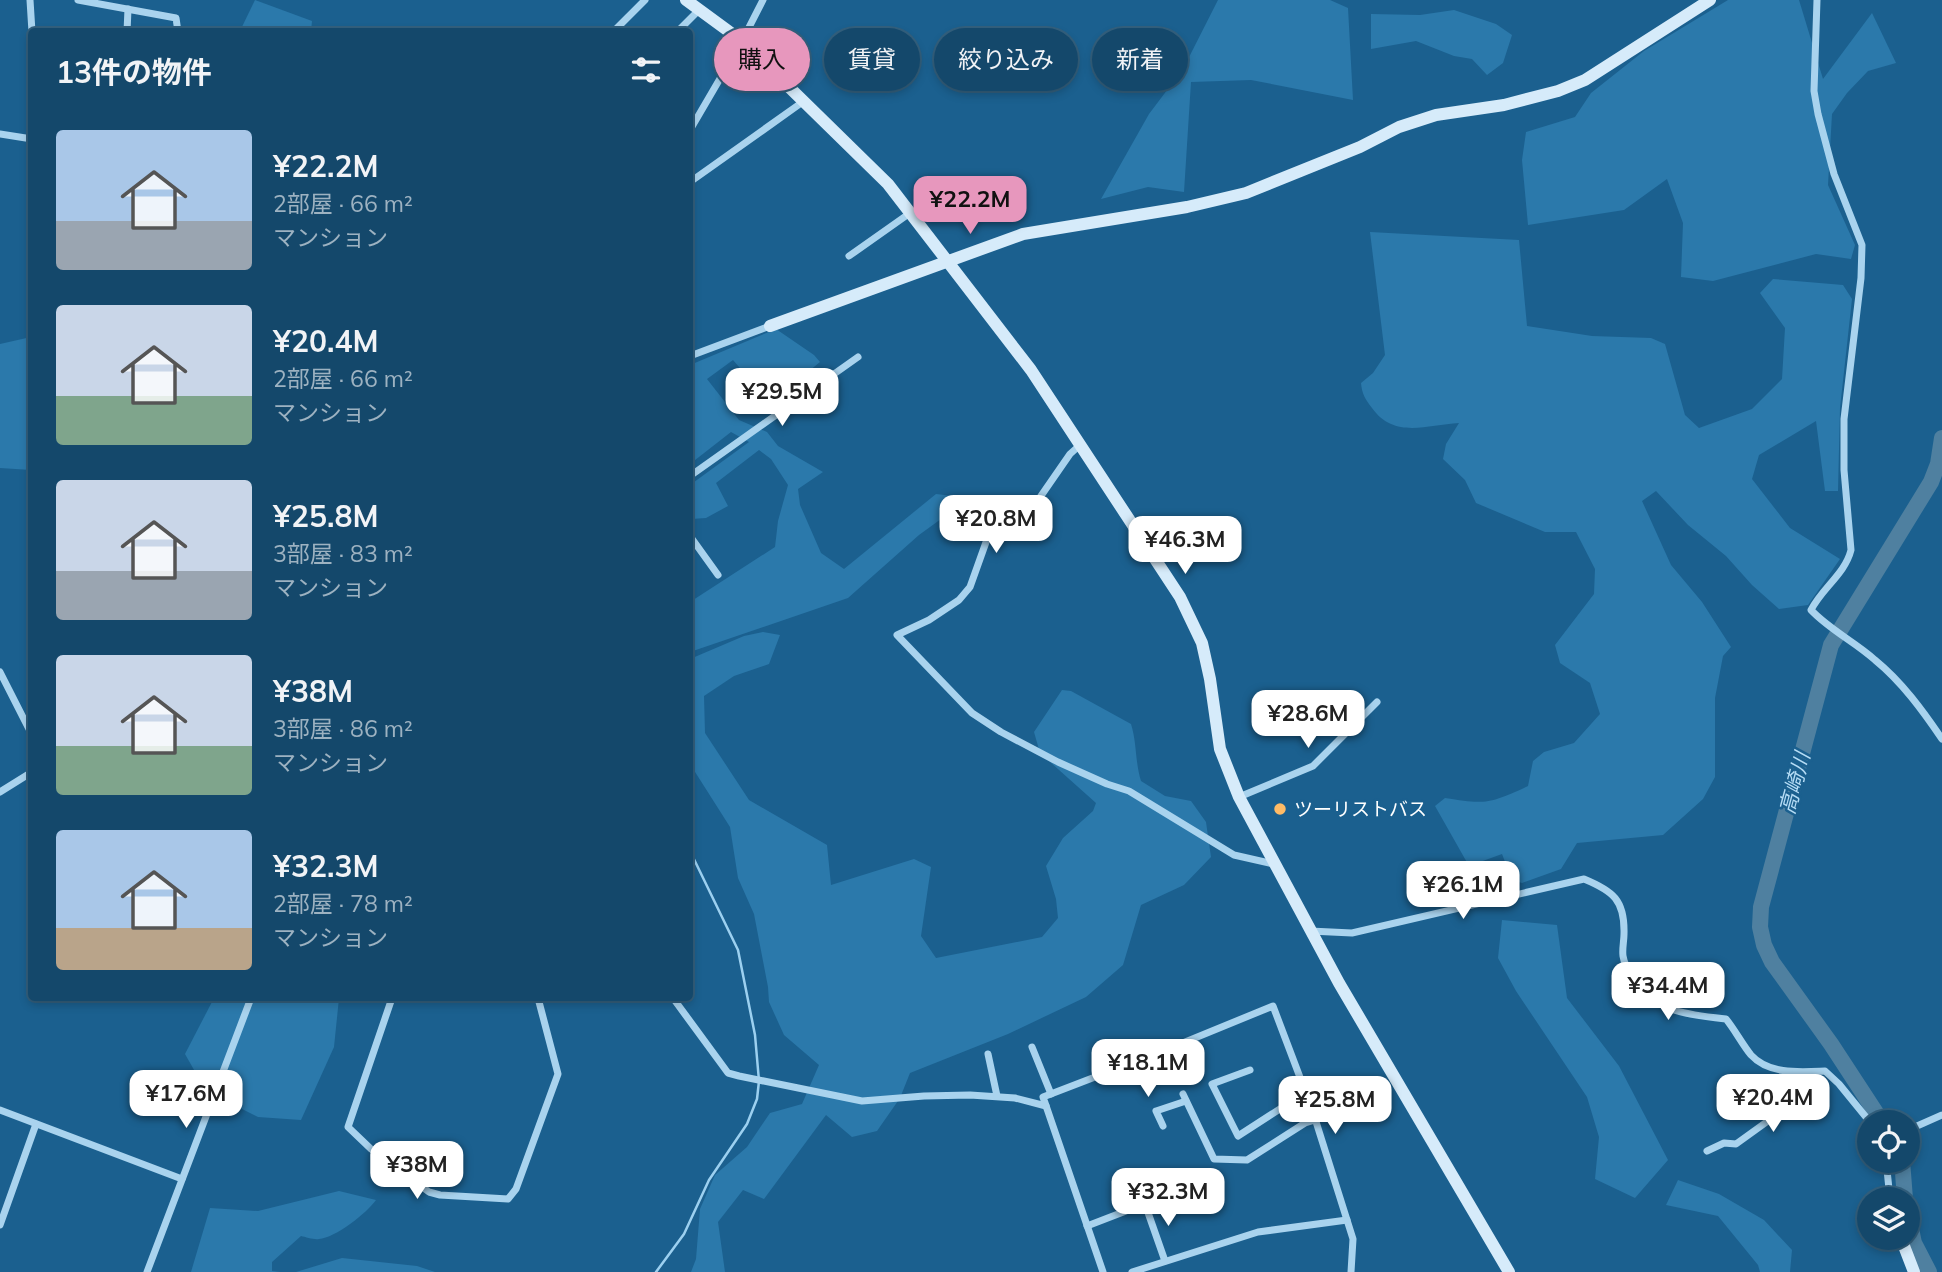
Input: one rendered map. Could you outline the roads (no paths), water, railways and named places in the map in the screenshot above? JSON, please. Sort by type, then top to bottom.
[{"type":"street","points":[[30,0],[32,28]]},
{"type":"street","points":[[78,0],[176,18],[177,28]]},
{"type":"street","points":[[617,28],[645,0]]},
{"type":"street","points":[[686,0],[725,28]]},
{"type":"street","points":[[749,28],[763,0]]},
{"type":"street","points":[[693,355],[1023,234],[1187,206],[1246,193],[1360,147],[1399,127],[1436,116],[1504,105],[1558,91],[1585,80],[1710,0]]},
{"type":"street","points":[[1817,0],[1814,91],[1834,174],[1862,245],[1844,419],[1844,470],[1852,550],[1848,563],[1811,610],[1825,624],[1846,636],[1900,684],[1942,739]]},
{"type":"street","points":[[127,28],[128,9]]},
{"type":"street","points":[[681,28],[699,9]]},
{"type":"street","points":[[693,125],[714,89]]},
{"type":"street","points":[[794,91],[865,160],[1031,370],[1189,613],[1202,643],[1220,749],[1239,797],[1310,931],[1508,1272]]},
{"type":"street","points":[[693,180],[804,101]]},
{"type":"street","points":[[0,134],[28,138]]},
{"type":"street","points":[[849,256],[910,214]]},
{"type":"street","points":[[693,474],[858,357]]},
{"type":"street","points":[[1080,445],[1070,454],[1034,506],[990,531],[970,587],[959,600],[929,620],[897,635],[972,713],[1001,732],[1058,762],[1107,784],[1129,790],[1234,855],[1275,865]]},
{"type":"street","points":[[693,549],[718,575]]},
{"type":"street","points":[[0,672],[28,727]]},
{"type":"street","points":[[1239,797],[1313,766],[1377,702]]},
{"type":"street","points":[[0,792],[28,774]]},
{"type":"street","points":[[1310,931],[1352,933],[1584,879],[1606,888],[1620,902],[1625,965],[1648,996],[1684,1014],[1726,1019],[1753,1058],[1776,1069],[1789,1072],[1825,1071],[1860,1110]]},
{"type":"street","points":[[147,1272],[250,1001]]},
{"type":"street","points":[[391,1001],[348,1127],[372,1149],[429,1192],[508,1199],[516,1189],[558,1074],[539,1001]]},
{"type":"street","points":[[675,1001],[728,1073],[862,1101],[924,1096],[997,1096],[1015,1097],[1046,1106]]},
{"type":"street","points":[[1103,1272],[1043,1097],[1273,1006],[1306,1092],[1353,1239],[1350,1272]]},
{"type":"street","points":[[1032,1047],[1051,1094]]},
{"type":"street","points":[[988,1054],[997,1096]]},
{"type":"street","points":[[1250,1070],[1212,1084],[1238,1136],[1306,1092]]},
{"type":"street","points":[[1707,1151],[1724,1143],[1737,1144],[1779,1113],[1789,1072]]},
{"type":"street","points":[[1163,1126],[1156,1111],[1184,1098],[1214,1158],[1247,1160],[1305,1123],[1315,1120]]},
{"type":"street","points":[[0,1110],[182,1179]]},
{"type":"street","points":[[1920,1125],[1942,1115]]},
{"type":"street","points":[[0,1225],[36,1124]]},
{"type":"street","points":[[1087,1226],[1184,1189]]},
{"type":"street","points":[[1146,1204],[1165,1261]]},
{"type":"street","points":[[1132,1272],[1258,1232],[1347,1220]]},
{"type":"street","points":[[1906,1250],[1914,1272]]},
{"type":"waterway","name":"高崎川","points":[[1874,1110],[1772,962],[1760,927],[1761,907],[1831,645],[1931,482],[1938,464],[1942,438]]},
{"type":"waterway","points":[[656,1272],[684,1234],[709,1180],[747,1124],[757,1099],[759,1081],[755,1035],[738,950],[693,857]]},
{"type":"waterway","name":"高崎川","points":[[1903,1173],[1904,1187]]},
{"type":"waterway","name":"高崎川","points":[[1918,1250],[1929,1272]]},
{"type":"place","name":"ツーリストバス","points":[[1280,809]]}]
